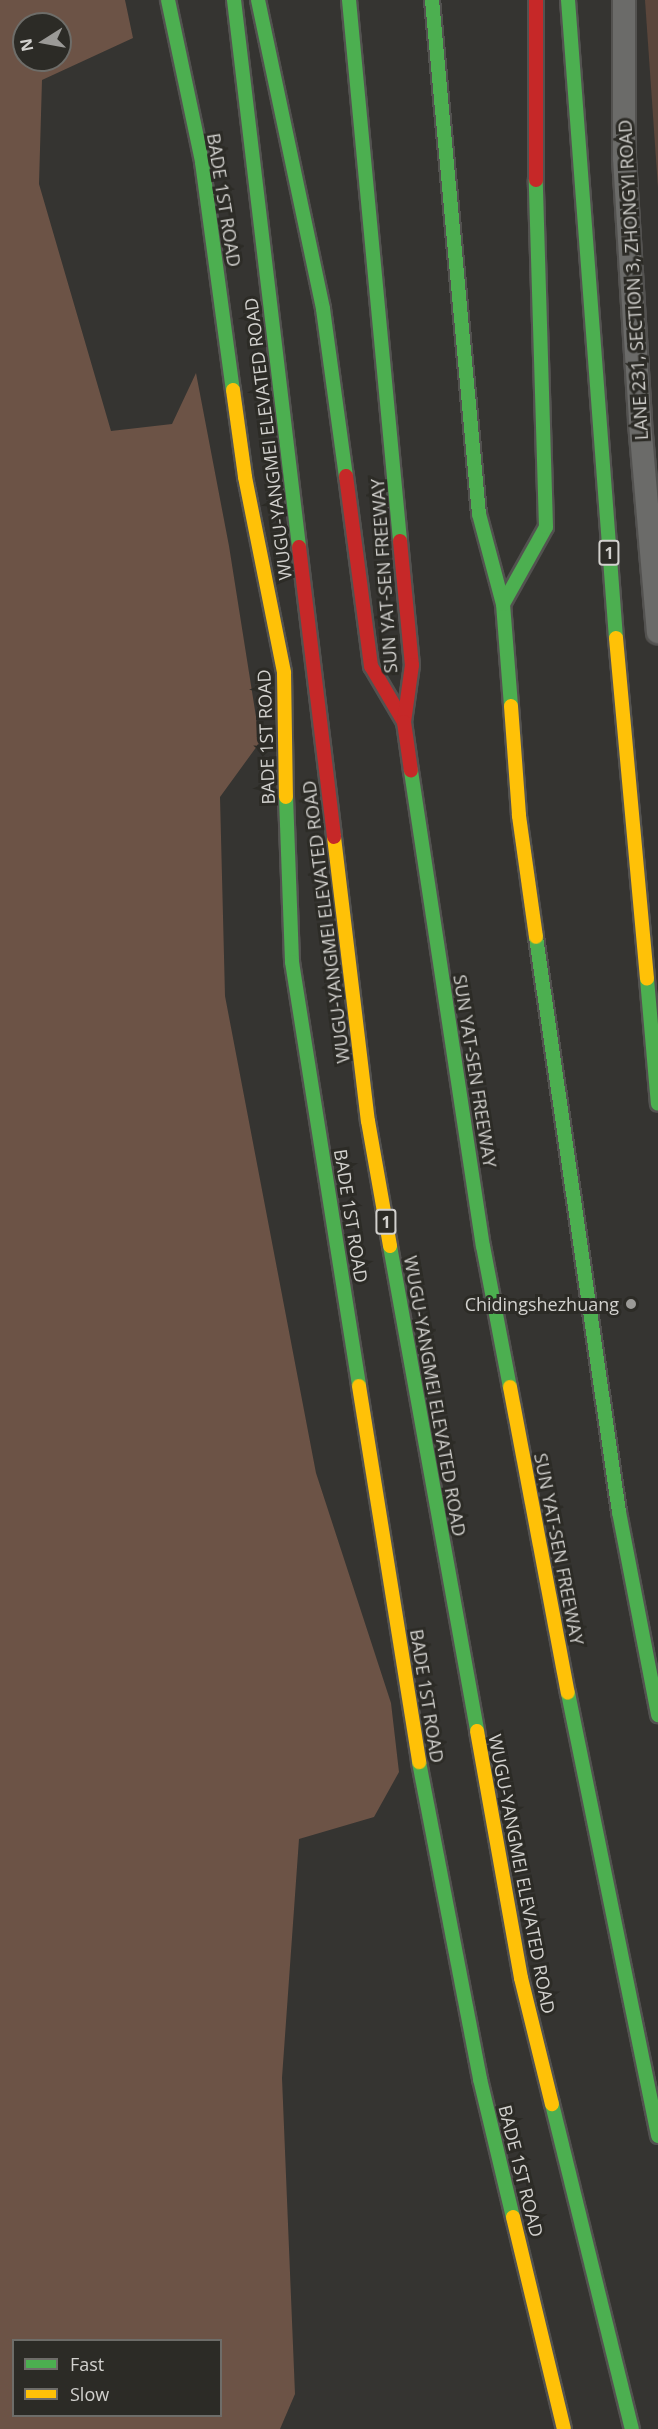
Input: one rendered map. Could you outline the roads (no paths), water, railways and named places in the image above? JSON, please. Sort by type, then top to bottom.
[{"type":"main road","name":"BADE 1ST ROAD","points":[[168,0],[202,162],[245,477],[284,673],[287,716],[287,881],[292,962],[432,1845],[480,2079],[564,2429]]},
{"type":"main road","name":"WUGU-YANGMEI ELEVATED ROAD","points":[[234,0],[368,1121],[521,1978],[632,2429]]},
{"type":"main road","points":[[258,0],[323,309],[371,666],[404,722]]},
{"type":"main road","name":"SUN YAT-SEN FREEWAY","points":[[349,0],[412,665],[404,722],[483,1246],[584,1780],[658,2136]]},
{"type":"main road","points":[[432,0],[479,514],[503,604],[519,816],[619,1512],[658,1714]]},
{"type":"main road","points":[[503,604],[546,527],[536,272],[536,0]]},
{"type":"main road","name":"1","points":[[568,0],[612,599],[658,1104]]},
{"type":"street","name":"LANE 231, SECTION 3, ZHONGYI ROAD","points":[[624,0],[624,158],[640,423],[658,632]]},
{"type":"place","name":"Chidingshezhuang","points":[[631,1304]]}]
